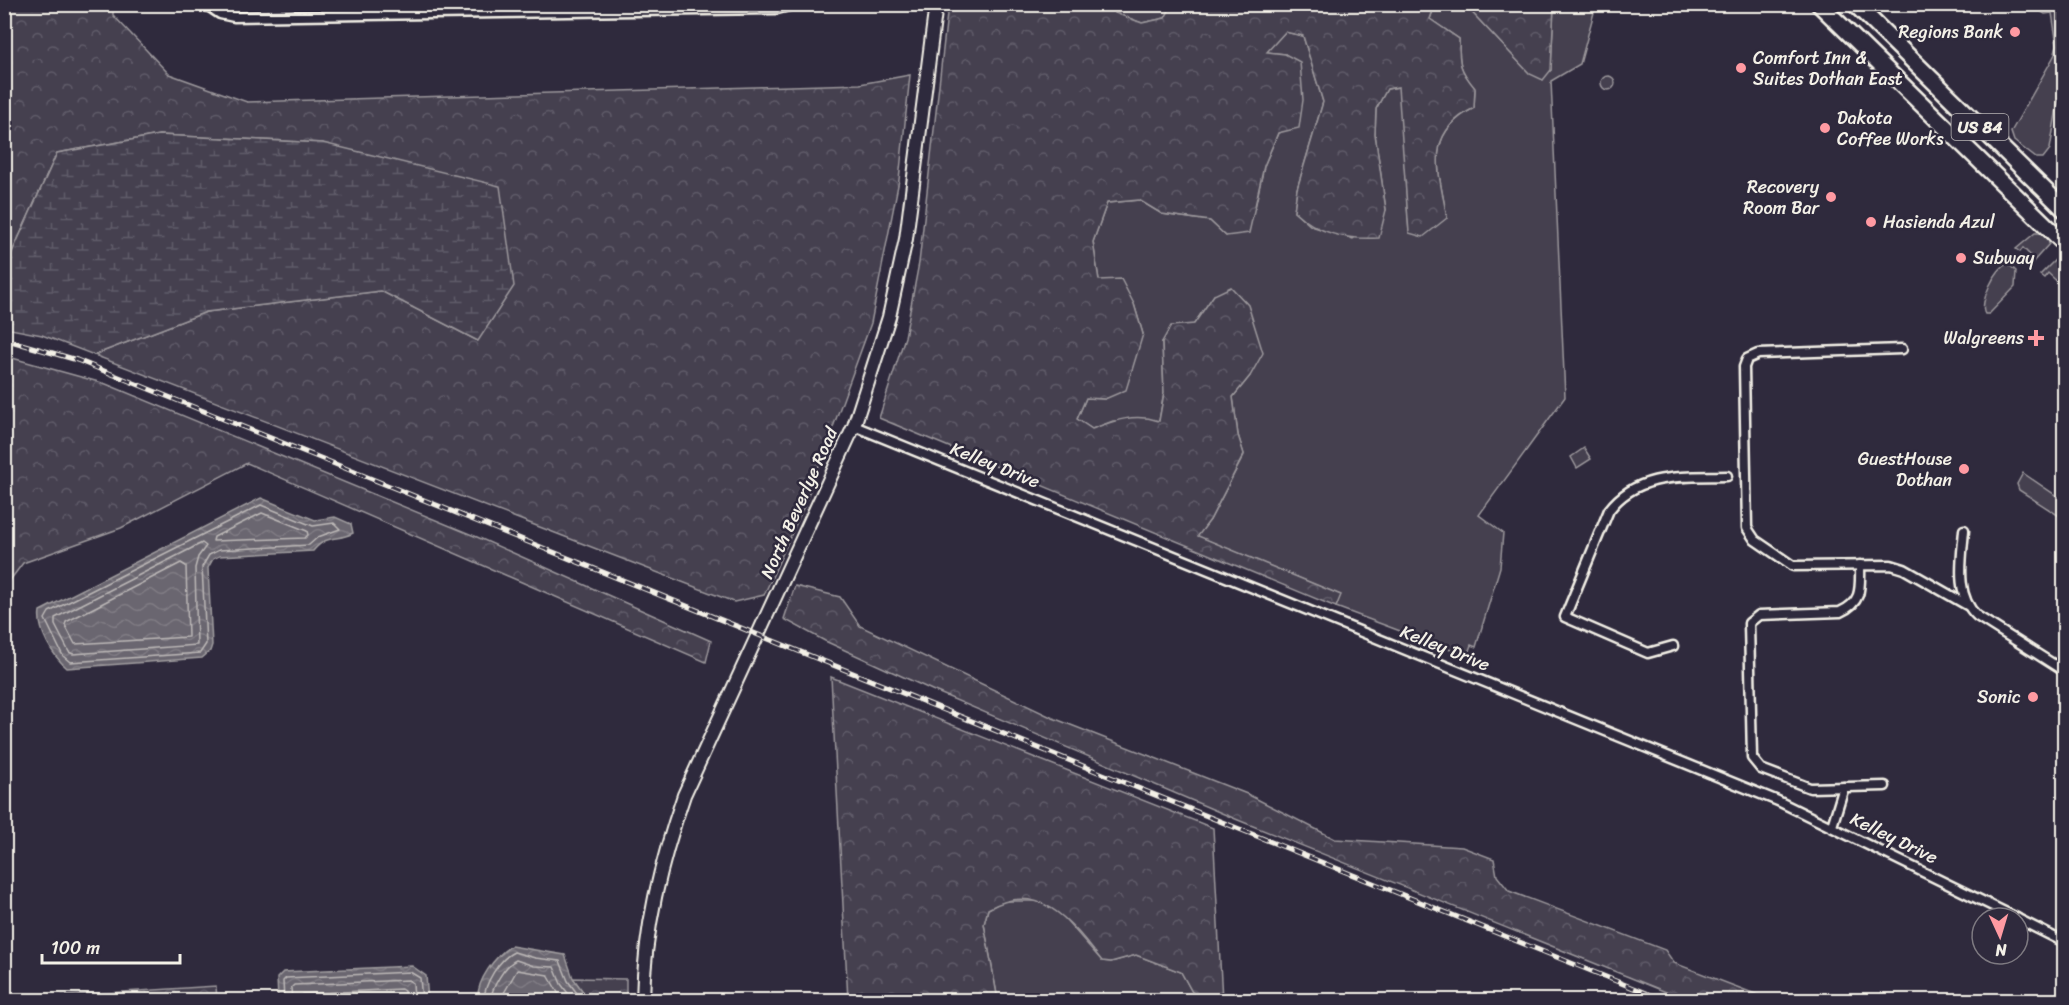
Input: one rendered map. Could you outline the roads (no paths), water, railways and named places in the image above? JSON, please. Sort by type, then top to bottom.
[{"type":"highway","name":"US 84","points":[[1819,4],[2064,243]]},
{"type":"highway","name":"US 84","points":[[1855,4],[2064,209]]},
{"type":"street","points":[[205,4],[214,12],[234,17],[657,8],[777,9],[797,4]]},
{"type":"street","name":"North Beverlye Road","points":[[643,1000],[644,964],[652,906],[666,848],[684,795],[854,426],[889,317],[906,239],[936,4]]},
{"type":"street","points":[[1902,349],[1751,355],[1745,363],[1747,520],[1750,534],[1793,566],[1891,565],[1904,569],[1967,605],[1977,616],[2064,671]]},
{"type":"street","name":"Kelley Drive","points":[[854,426],[1719,777],[1832,826],[1993,906]]},
{"type":"street","points":[[1673,646],[1648,653],[1565,618],[1609,510],[1619,497],[1644,482],[1663,478],[1727,476]]},
{"type":"street","points":[[1964,530],[1962,591],[1967,605]]},
{"type":"street","points":[[1860,565],[1860,592],[1854,604],[1848,609],[1840,612],[1759,615],[1749,623],[1754,762],[1761,769],[1810,788],[1885,786]]},
{"type":"street","points":[[1832,826],[1844,787]]},
{"type":"street","name":"Kelley Drive","points":[[2030,925],[2064,942]]},
{"type":"water","points":[[261,498],[315,520],[335,517],[351,524],[353,533],[323,542],[313,551],[219,556],[213,559],[208,568],[212,645],[210,651],[202,658],[67,668],[56,657],[41,626],[40,611]]},
{"type":"water","points":[[511,946],[565,955],[573,978],[589,1000],[478,1000],[483,977],[499,956]]},
{"type":"water","points":[[412,966],[426,976],[428,1000],[278,1000],[277,978],[283,972]]},
{"type":"railway","points":[[4,339],[77,360],[1663,1000]]},
{"type":"place","name":"Regions Bank","points":[[2015,32]]},
{"type":"place","name":"Comfort Inn & Suites Dothan East","points":[[1741,68]]},
{"type":"place","name":"Dakota Coffee Works","points":[[1825,128]]},
{"type":"place","name":"Recovery Room Bar","points":[[1831,197]]},
{"type":"place","name":"Hasienda Azul","points":[[1871,222]]},
{"type":"place","name":"Subway","points":[[1961,258]]},
{"type":"place","name":"Walgreens","points":[[2036,338]]},
{"type":"place","name":"GuestHouse Dothan","points":[[1964,469]]},
{"type":"place","name":"Sonic","points":[[2033,697]]}]
